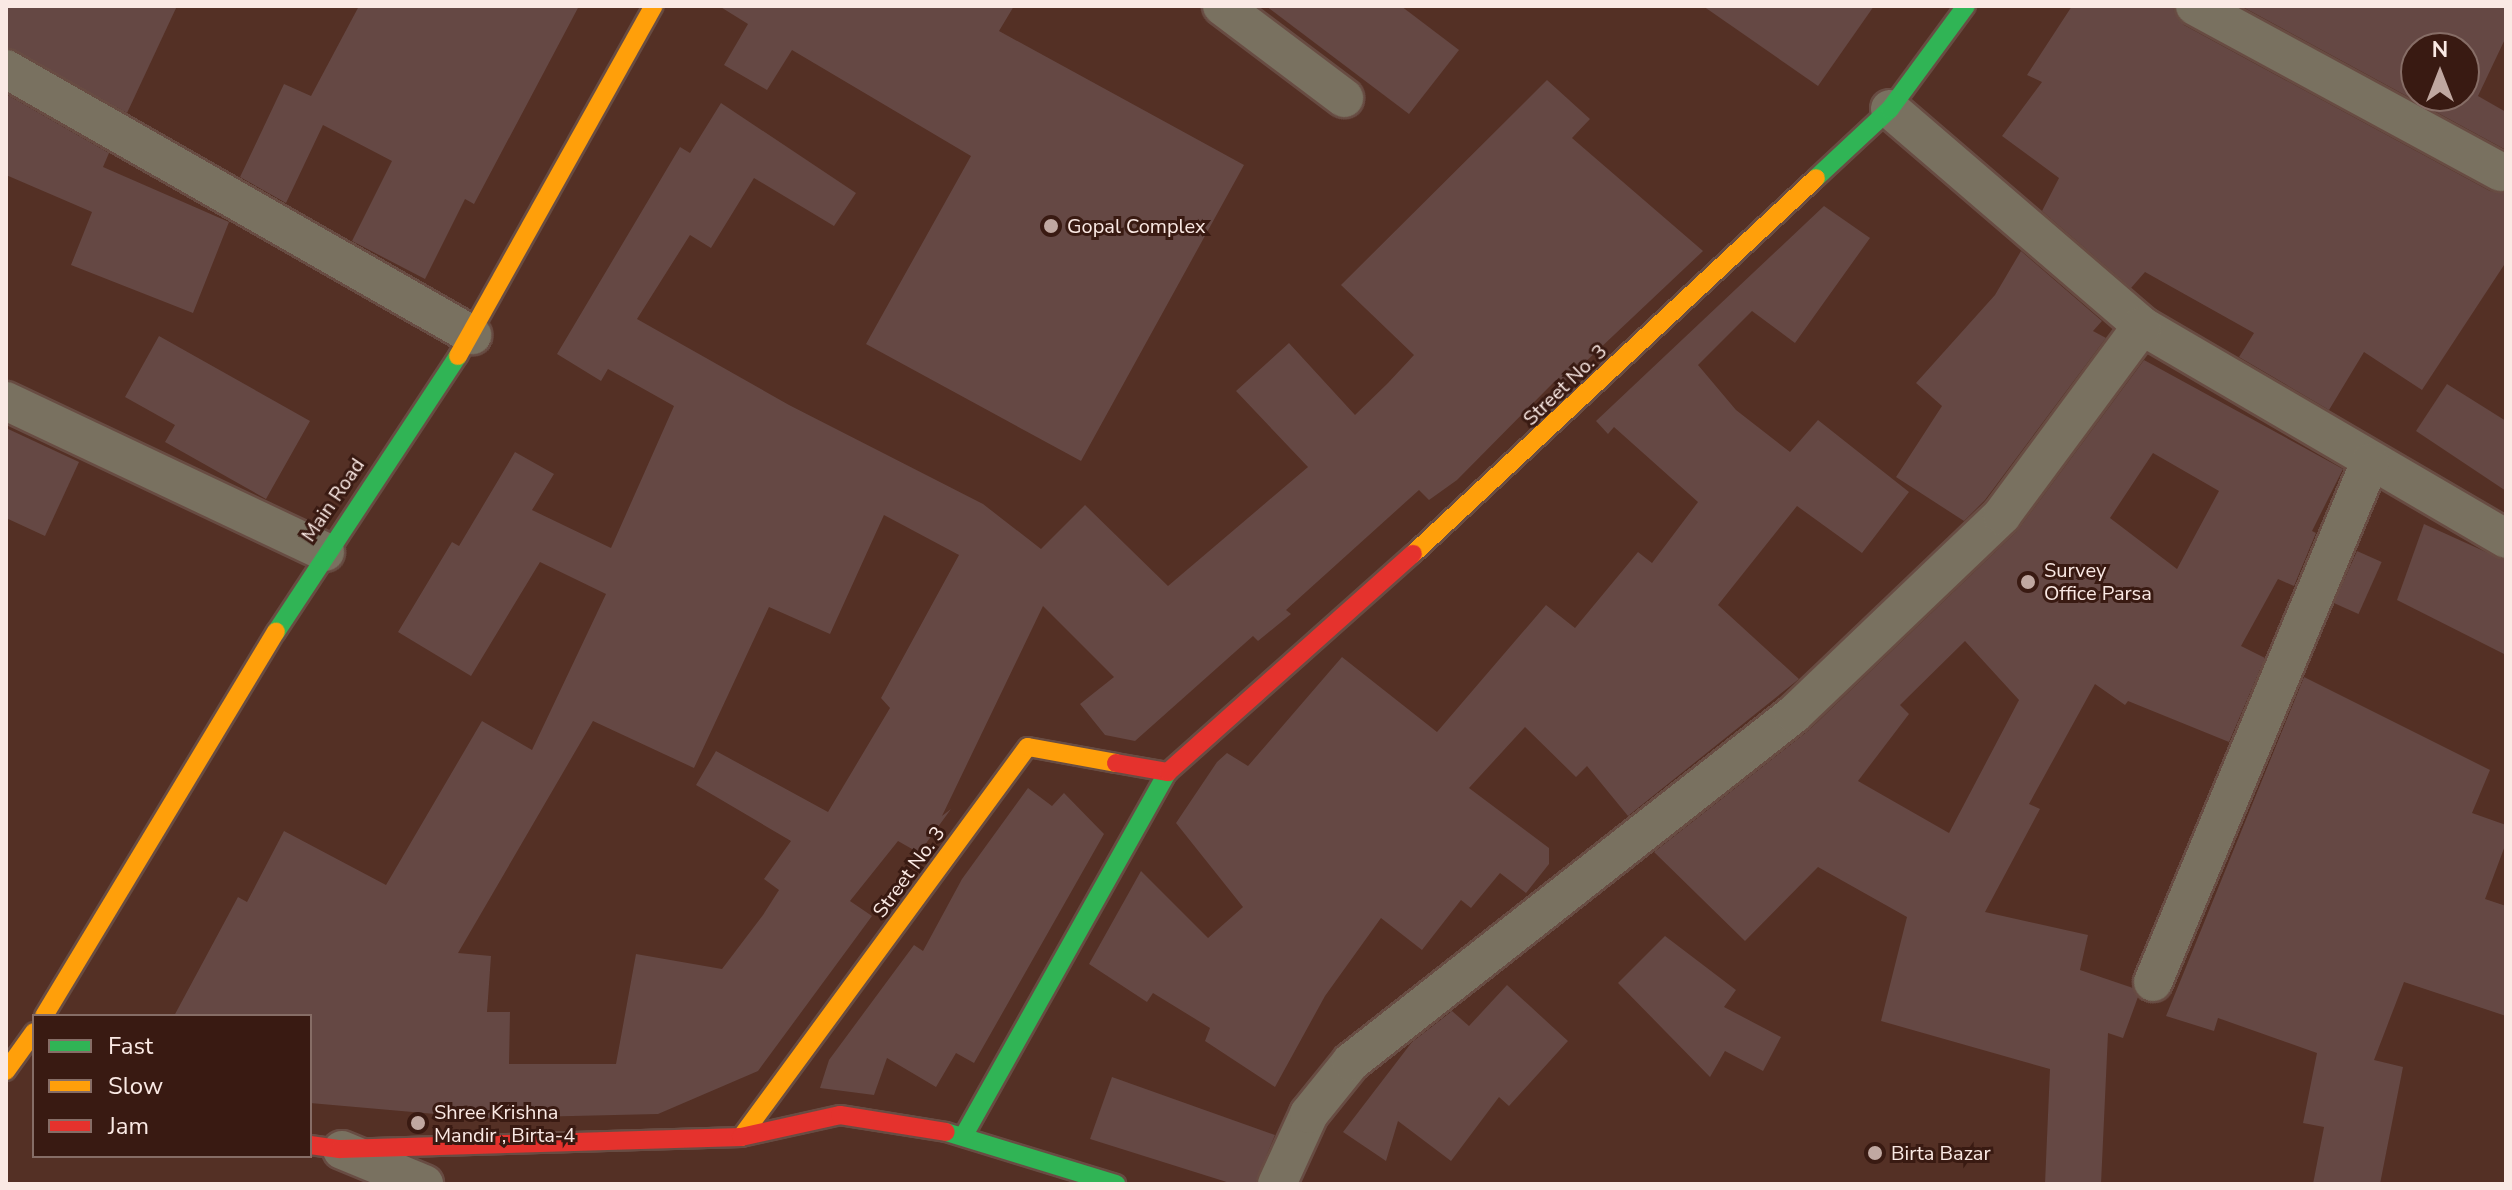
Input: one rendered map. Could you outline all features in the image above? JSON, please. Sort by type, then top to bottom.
[{"type":"street","name":"Main Road","points":[[45,1014],[325,552],[472,335],[654,6]]},
{"type":"street","points":[[1222,6],[1344,98]]},
{"type":"street","name":"Street No. 3","points":[[964,1135],[1168,772],[1505,472],[1890,109],[1966,6]]},
{"type":"street","points":[[2195,6],[2501,172]]},
{"type":"street","points":[[6,69],[472,335]]},
{"type":"street","points":[[1890,109],[2142,326],[2506,539]]},
{"type":"street","points":[[1277,1184],[1309,1114],[1351,1062],[1794,714],[2002,515],[2142,326]]},
{"type":"street","points":[[6,401],[325,552]]},
{"type":"street","points":[[2153,982],[2370,462]]},
{"type":"street","name":"Street No. 3","points":[[741,1137],[1028,747],[1168,772]]},
{"type":"street","points":[[6,1071],[32,1037]]},
{"type":"street","points":[[325,1147],[741,1137],[840,1115],[964,1135],[1116,1184]]},
{"type":"street","points":[[325,1147],[424,1184]]},
{"type":"building","points":[[6,6],[177,6],[127,113],[6,47]]},
{"type":"building","points":[[359,6],[579,6],[474,204],[465,199],[425,279],[352,241],[392,161],[323,125],[286,203],[240,177],[284,84],[311,96]]},
{"type":"building","points":[[719,6],[1014,6],[999,31],[1244,165],[1081,461],[866,344],[971,156],[792,50],[767,90],[724,65],[748,24]]},
{"type":"building","points":[[1266,6],[1401,6],[1459,50],[1409,114]]},
{"type":"building","points":[[1703,6],[1874,6],[1818,86]]},
{"type":"building","points":[[2072,6],[2173,6],[2184,25],[2490,191],[2506,193],[2506,262],[2422,390],[2364,352],[2329,410],[2239,357],[2254,333],[2145,272],[2131,288],[2042,211],[2059,178],[2002,136],[2042,82],[2027,75]]},
{"type":"building","points":[[2241,6],[2506,6],[2506,37],[2480,92],[2480,32],[2400,32],[2400,92]]},
{"type":"building","points":[[1547,80],[1590,119],[1572,138],[1703,251],[1561,385],[1556,380],[1457,480],[1429,500],[1419,490],[1286,610],[1291,614],[1258,641],[1253,636],[1135,741],[1105,735],[1080,704],[1114,677],[1043,606],[942,816],[951,809],[919,853],[898,841],[850,901],[872,916],[758,1071],[658,1114],[481,1118],[312,1103],[312,1014],[175,1014],[238,897],[247,902],[284,831],[386,885],[482,721],[532,750],[606,594],[540,562],[471,676],[398,632],[452,542],[459,546],[515,452],[554,474],[532,510],[611,548],[674,406],[608,369],[601,381],[557,354],[680,147],[690,153],[721,103],[856,193],[834,226],[754,178],[711,248],[690,235],[637,319],[789,405],[983,504],[1041,549],[1085,505],[1168,586],[1308,467],[1236,391],[1289,343],[1355,415],[1414,355],[1341,285]],"holes":[[[884,515],[959,555],[881,698],[890,708],[828,812],[716,751],[696,785],[791,841],[764,879],[779,890],[722,969],[636,954],[616,1064],[509,1064],[510,1012],[487,1012],[491,956],[458,953],[593,721],[694,768],[769,607],[830,634]]]},
{"type":"building","points":[[6,94],[109,153],[103,167],[229,222],[193,313],[71,265],[92,212],[6,175]]},
{"type":"building","points":[[2480,97],[2506,112],[2506,150],[2436,112],[2480,112]]},
{"type":"building","points":[[1824,206],[1870,238],[1795,343],[1752,311],[1698,365],[1736,410],[1790,452],[1818,420],[1909,492],[1862,553],[1797,506],[1718,605],[1799,679],[1628,816],[1587,766],[1576,777],[1525,727],[1469,788],[1549,848],[1549,864],[1526,893],[1500,873],[1471,908],[1461,900],[1422,950],[1381,918],[1325,996],[1275,1087],[1205,1041],[1210,1028],[1153,993],[1147,1002],[1089,964],[1141,871],[1208,938],[1243,907],[1176,823],[1217,762],[1227,753],[1248,766],[1342,657],[1437,732],[1546,605],[1575,628],[1638,552],[1652,563],[1698,502],[1614,427],[1608,434],[1596,421]]},
{"type":"building","points":[[2021,251],[2102,321],[2093,331],[2106,338],[1985,500],[1964,521],[1896,477],[1942,406],[1916,383],[1995,295]]},
{"type":"building","points":[[159,336],[310,421],[266,499],[165,442],[175,425],[125,397]]},
{"type":"building","points":[[2144,360],[2343,469],[2312,531],[2316,533],[2294,586],[2278,579],[2241,646],[2265,658],[2229,742],[2128,701],[2125,705],[2095,684],[2029,804],[2040,809],[1985,912],[2088,935],[2080,970],[2133,988],[2138,997],[2123,1038],[2108,1033],[2101,1184],[2045,1184],[2050,1069],[1881,1021],[1907,917],[1818,867],[1745,941],[1654,852],[1809,730],[2017,531]],"holes":[[[2153,453],[2219,491],[2177,569],[2110,518]],[[1965,641],[2019,700],[1949,833],[1858,781],[1909,714],[1900,705]]]},
{"type":"building","points":[[2447,384],[2506,421],[2506,491],[2416,431]]},
{"type":"building","points":[[6,428],[79,462],[45,536],[6,518]]},
{"type":"building","points":[[2424,524],[2506,561],[2506,655],[2397,600]]},
{"type":"building","points":[[2357,551],[2382,562],[2358,614],[2334,603]]},
{"type":"building","points":[[2304,677],[2490,770],[2472,813],[2506,825],[2506,843],[2485,899],[2506,906],[2506,1016],[2404,982],[2374,1060],[2403,1067],[2380,1184],[2313,1184],[2324,1127],[2303,1123],[2317,1053],[2218,1018],[2214,1031],[2166,1016]]},
{"type":"building","points":[[1028,788],[1052,806],[1064,793],[1104,834],[974,1063],[956,1053],[936,1087],[887,1058],[874,1095],[820,1088],[829,1060],[914,945],[923,951],[962,879]]},
{"type":"building","points":[[1665,936],[1736,990],[1724,1007],[1781,1037],[1763,1071],[1725,1051],[1710,1077],[1618,983]]},
{"type":"building","points":[[1507,985],[1568,1041],[1509,1106],[1499,1097],[1451,1161],[1398,1121],[1386,1161],[1343,1132],[1412,1042],[1452,1011],[1469,1026]]},
{"type":"building","points":[[1112,1077],[1275,1135],[1255,1184],[1233,1184],[1090,1139]]},
{"type":"traffic: fast","points":[[1816,178],[1890,109],[1966,6]]},
{"type":"traffic: fast","points":[[276,632],[458,356]]},
{"type":"traffic: fast","points":[[964,1135],[1168,772]]},
{"type":"traffic: fast","points":[[946,1132],[1116,1184]]},
{"type":"traffic: slow","points":[[458,356],[654,6]]},
{"type":"traffic: slow","points":[[1413,554],[1816,178]]},
{"type":"traffic: slow","points":[[45,1014],[276,632]]},
{"type":"traffic: slow","points":[[741,1137],[1028,747],[1116,763]]},
{"type":"traffic: slow","points":[[6,1071],[32,1035]]},
{"type":"traffic: jam","points":[[1116,763],[1168,772],[1413,554]]},
{"type":"traffic: jam","points":[[312,1145],[340,1149],[741,1137],[840,1115],[946,1132]]},
{"type":"place","name":"Gopal Complex","points":[[1051,226]]},
{"type":"place","name":"Survey Office Parsa","points":[[2028,582]]},
{"type":"place","name":"Shree Krishna Mandir , Birta-4","points":[[418,1123]]},
{"type":"place","name":"Birta Bazar","points":[[1875,1153]]}]
